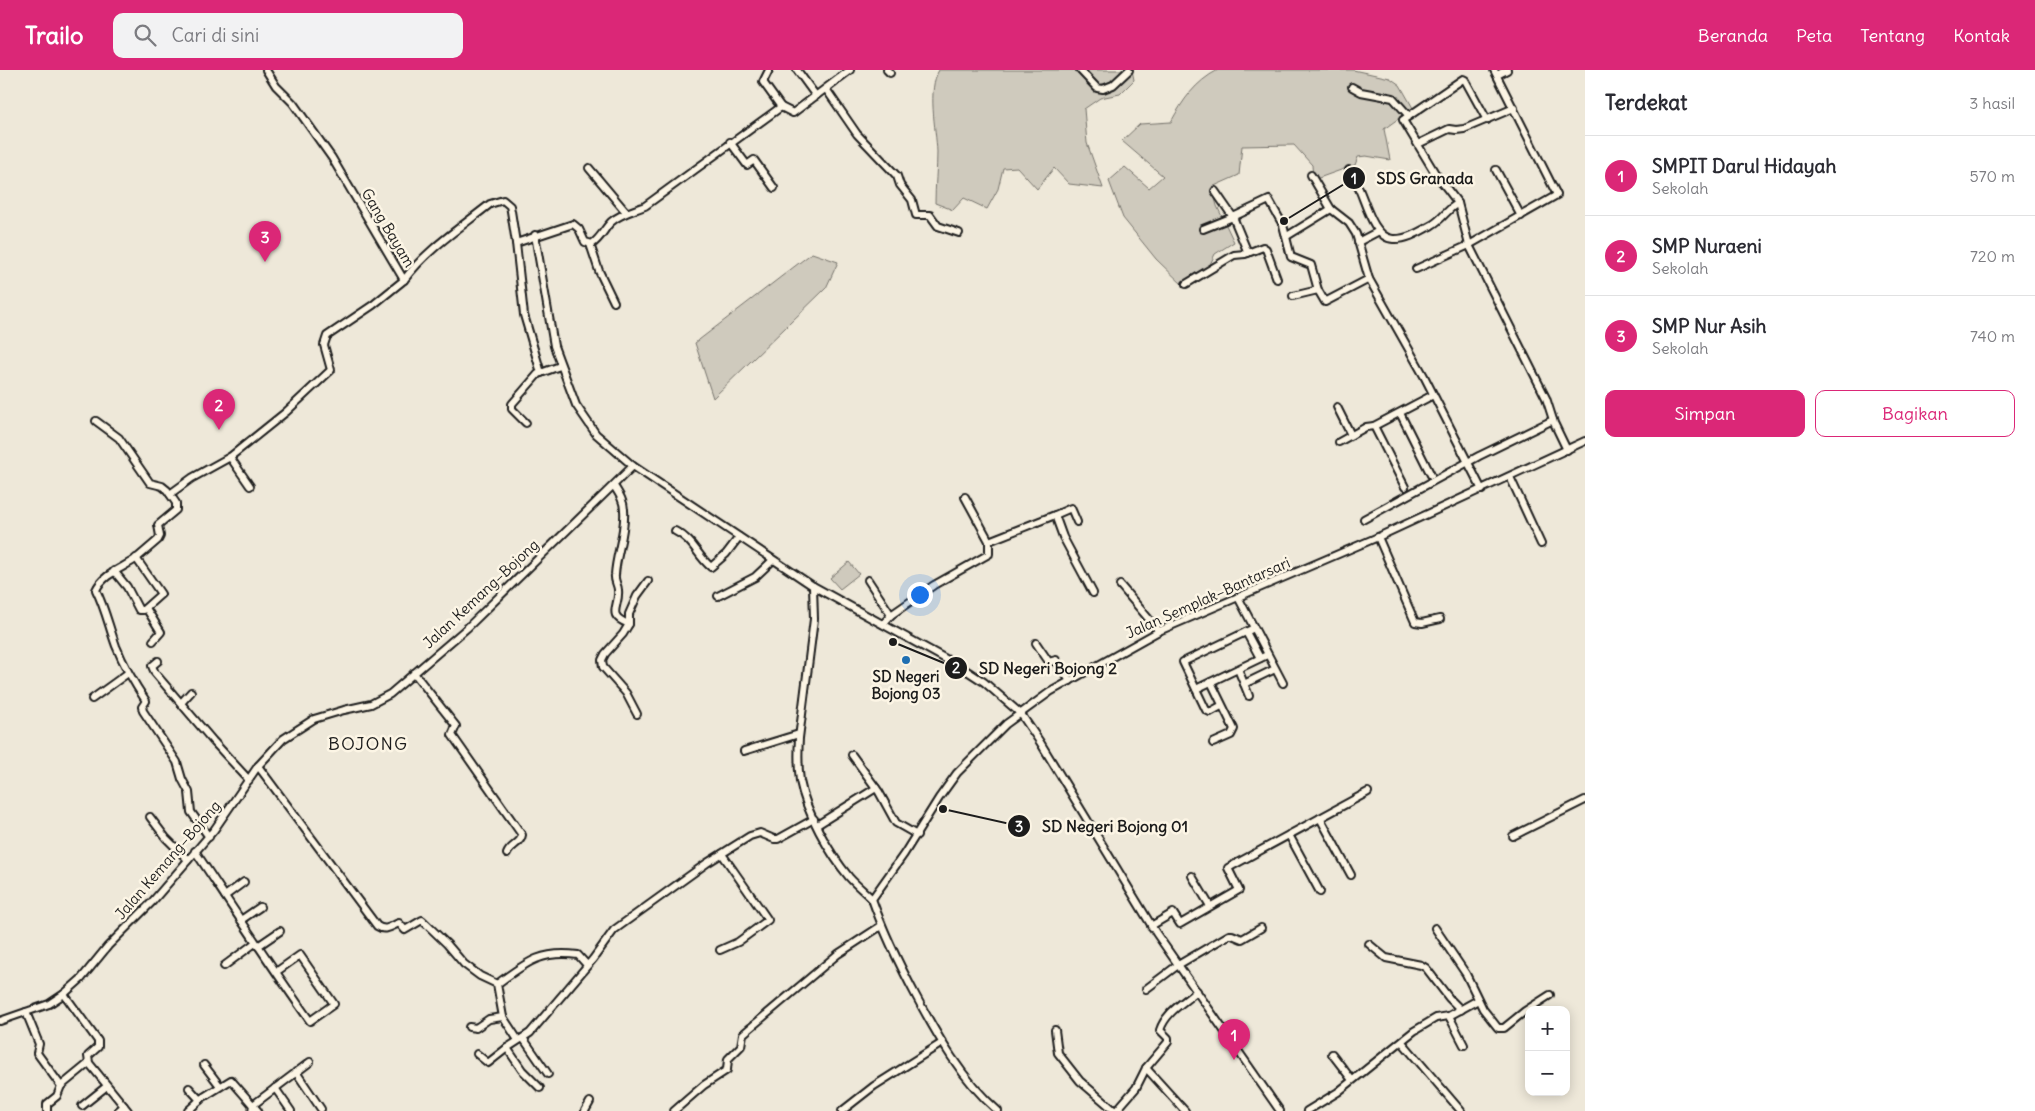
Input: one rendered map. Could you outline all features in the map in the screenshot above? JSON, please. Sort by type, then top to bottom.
[{"type":"street","name":"Gang Bayam","points":[[266,70],[276,86],[293,103],[332,158],[404,280],[415,264],[430,251],[498,200],[504,200],[510,206],[516,243]]},
{"type":"street","points":[[768,70],[763,82],[781,107],[793,113],[849,70]]},
{"type":"street","points":[[797,70],[816,96]]},
{"type":"street","points":[[1080,70],[1097,88],[1103,90],[1113,85],[1129,70]]},
{"type":"street","points":[[1416,269],[1469,245],[1557,195],[1496,73],[1507,70]]},
{"type":"street","points":[[1487,120],[1463,79],[1403,121],[1435,173],[1458,203],[1469,245],[1546,398],[1553,420],[1567,450]]},
{"type":"street","points":[[1352,87],[1361,92],[1393,98],[1409,116]]},
{"type":"street","points":[[826,89],[857,134],[897,176],[900,186],[912,200],[916,216],[930,215],[939,227],[959,233]]},
{"type":"street","points":[[541,373],[524,315],[516,243],[535,235],[573,224],[579,229],[585,242],[595,243],[612,222],[626,212],[645,206],[730,142],[781,107]]},
{"type":"street","points":[[1418,144],[1449,129],[1457,130],[1514,108]]},
{"type":"street","points":[[730,142],[747,165],[754,160],[774,188]]},
{"type":"street","points":[[589,168],[626,212]]},
{"type":"street","points":[[1349,170],[1359,188],[1372,222],[1379,231],[1393,240],[1414,235],[1442,219],[1445,212],[1458,203]]},
{"type":"street","points":[[1496,170],[1522,216]]},
{"type":"street","points":[[1311,175],[1331,208],[1349,223],[1358,242],[1369,279],[1409,349],[1482,490]]},
{"type":"street","points":[[1215,191],[1233,218],[1248,253]]},
{"type":"street","points":[[1203,229],[1233,218],[1269,200],[1287,236],[1291,257],[1311,264],[1318,290],[1326,302],[1369,279]]},
{"type":"street","points":[[1287,236],[1331,208]]},
{"type":"street","points":[[1358,242],[1379,231]]},
{"type":"street","points":[[535,235],[554,346],[560,366],[576,405],[596,434],[634,466],[773,560],[813,586],[945,658],[984,682],[1021,714],[1048,754],[1151,926],[1280,1111]]},
{"type":"street","points":[[590,244],[614,302]]},
{"type":"street","points":[[1186,284],[1234,255],[1265,248],[1277,280]]},
{"type":"street","points":[[170,494],[192,478],[230,457],[286,412],[331,370],[324,344],[328,336],[404,280]]},
{"type":"street","points":[[1293,296],[1318,290]]},
{"type":"street","points":[[526,423],[511,406],[531,381],[541,373],[560,366]]},
{"type":"street","points":[[1339,442],[1433,395]]},
{"type":"street","points":[[1337,407],[1351,435]]},
{"type":"street","points":[[1400,413],[1431,475]]},
{"type":"street","points":[[1364,519],[1468,462],[1553,420]]},
{"type":"street","points":[[96,421],[119,438],[150,484],[162,486],[176,503],[176,510],[158,525],[160,536],[158,540],[136,558],[114,571],[100,583],[96,590],[103,603],[113,638],[128,674],[146,701],[142,707],[143,712],[177,762],[182,779],[189,792],[192,816],[209,837]]},
{"type":"street","points":[[1374,426],[1405,487]]},
{"type":"street","name":"Jalan Semplak–Bantarsari","points":[[872,899],[917,835],[924,820],[956,773],[1006,724],[1050,692],[1159,631],[1378,537],[1585,441]]},
{"type":"street","points":[[230,457],[250,486]]},
{"type":"street","name":"Jalan Kemang–Bojong","points":[[0,1021],[44,1006],[64,994],[81,979],[108,946],[152,902],[209,837],[258,766],[279,742],[298,728],[325,715],[380,701],[401,686],[467,628],[634,466]]},
{"type":"street","points":[[1510,477],[1541,544]]},
{"type":"street","points":[[614,486],[622,499],[624,511],[621,546],[614,575],[618,593],[614,611],[618,619],[629,624]]},
{"type":"street","points":[[883,624],[891,615],[934,585],[990,554],[989,541],[965,496]]},
{"type":"street","points":[[989,541],[1071,508],[1077,522]]},
{"type":"street","points":[[1055,515],[1078,566],[1093,593]]},
{"type":"street","points":[[675,531],[694,546],[711,567],[726,554],[739,537]]},
{"type":"street","points":[[1378,537],[1415,622],[1422,624],[1440,619]]},
{"type":"street","points":[[114,571],[127,586],[139,610],[142,611],[161,594],[136,558]]},
{"type":"street","points":[[718,596],[755,577],[773,560]]},
{"type":"street","points":[[868,580],[891,615]]},
{"type":"street","points":[[637,714],[626,693],[603,667],[602,660],[629,624],[629,614],[637,596],[648,581]]},
{"type":"street","points":[[1120,585],[1159,631]]},
{"type":"street","points":[[813,586],[814,619],[799,734],[800,783],[815,822],[842,867],[850,878],[872,899],[881,926],[895,956],[942,1043],[976,1089],[998,1111]]},
{"type":"street","points":[[1238,597],[1283,683]]},
{"type":"street","points":[[146,608],[161,632],[153,641]]},
{"type":"street","points":[[1222,706],[1208,712],[1184,664],[1184,660],[1254,628]]},
{"type":"street","points":[[1246,632],[1260,658]]},
{"type":"street","points":[[1036,643],[1049,662],[1056,660],[1070,680]]},
{"type":"street","points":[[1196,689],[1267,655]]},
{"type":"street","points":[[158,661],[152,666],[153,670],[250,780]]},
{"type":"street","points":[[1238,669],[1249,696]]},
{"type":"street","points":[[1244,684],[1275,669]]},
{"type":"street","points":[[414,673],[456,726],[452,735],[522,835],[520,840],[509,849],[507,854]]},
{"type":"street","points":[[92,699],[128,674]]},
{"type":"street","points":[[1211,682],[1234,729],[1233,733],[1213,743]]},
{"type":"street","points":[[181,703],[191,692]]},
{"type":"street","points":[[744,751],[799,734]]},
{"type":"street","points":[[852,755],[876,788],[896,822],[917,835]]},
{"type":"street","points":[[258,766],[377,926],[387,929],[399,923],[405,930],[422,920],[447,944],[464,964],[480,976],[498,984]]},
{"type":"street","points":[[476,1054],[488,1063],[521,1039],[587,965],[617,928],[722,854],[754,834],[760,833],[778,839],[815,822],[876,788]]},
{"type":"street","points":[[1151,926],[1173,913],[1180,924],[1239,890],[1228,868],[1368,792]]},
{"type":"street","points":[[1513,836],[1585,800]]},
{"type":"street","points":[[150,817],[166,838],[188,860]]},
{"type":"street","points":[[1320,818],[1351,875]]},
{"type":"street","points":[[1289,835],[1320,892]]},
{"type":"street","points":[[195,851],[257,944],[276,972],[310,1021],[334,1004],[300,955],[276,972]]},
{"type":"street","points":[[720,950],[738,942],[768,920],[722,854]]},
{"type":"street","points":[[1192,876],[1210,906]]},
{"type":"street","points":[[225,896],[244,882]]},
{"type":"street","points":[[241,920],[260,907]]},
{"type":"street","points":[[674,1111],[704,1085],[727,1070],[728,1059],[740,1046],[742,1034],[838,954],[881,926]]},
{"type":"street","points":[[1146,989],[1178,965],[1231,934],[1242,939],[1261,928]]},
{"type":"street","points":[[1435,928],[1466,974],[1478,1000],[1498,1028],[1504,1028],[1525,1010],[1550,995]]},
{"type":"street","points":[[224,966],[280,931]]},
{"type":"street","points":[[1370,944],[1386,958],[1421,965],[1426,968],[1449,998],[1461,1010]]},
{"type":"street","points":[[498,984],[537,957],[559,954],[578,955],[587,965]]},
{"type":"street","points":[[498,984],[503,1017],[548,1074]]},
{"type":"street","points":[[1055,1030],[1058,1039],[1056,1048],[1058,1052],[1080,1081],[1116,1111],[1136,1088],[1146,1068],[1169,1040],[1160,1030],[1166,1018],[1174,1009],[1197,991]]},
{"type":"street","points":[[64,994],[98,1041],[98,1047],[88,1056],[89,1063],[126,1109],[118,1111]]},
{"type":"street","points":[[1307,1111],[1338,1092],[1402,1042],[1414,1030],[1430,1021],[1449,1016],[1478,1000]]},
{"type":"street","points":[[26,1012],[39,1044],[37,1053],[61,1086]]},
{"type":"street","points":[[1449,1016],[1464,1045]]},
{"type":"street","points":[[469,1027],[476,1028],[489,1018],[503,1017]]},
{"type":"street","points":[[1402,1042],[1461,1111]]},
{"type":"street","points":[[842,1111],[874,1086],[942,1043]]},
{"type":"street","points":[[507,1048],[522,1070],[540,1088]]},
{"type":"street","points":[[1332,1054],[1352,1080]]},
{"type":"street","points":[[253,1108],[275,1088],[310,1062]]},
{"type":"street","points":[[47,1111],[47,1104],[57,1096],[61,1086],[89,1063]]},
{"type":"street","points":[[204,1065],[220,1086]]},
{"type":"street","points":[[1146,1068],[1185,1111]]},
{"type":"street","points":[[296,1072],[321,1109]]},
{"type":"street","points":[[188,1111],[200,1100],[228,1081],[234,1082],[253,1108],[258,1111]]},
{"type":"street","points":[[82,1106],[107,1086]]},
{"type":"street","points":[[188,1088],[200,1100]]},
{"type":"street","points":[[275,1088],[292,1111]]},
{"type":"street","points":[[585,1111],[590,1102]]},
{"type":"shaded area","points":[[939,70],[1132,70],[1134,80],[1120,94],[1100,98],[1084,109],[1087,143],[1103,188],[1069,184],[1054,168],[1037,189],[1017,167],[1003,168],[998,189],[987,209],[964,198],[953,210],[935,203],[937,152],[933,88]]},
{"type":"shaded area","points":[[1218,70],[1353,70],[1390,78],[1400,85],[1413,108],[1384,129],[1390,160],[1366,156],[1358,157],[1355,165],[1313,180],[1312,165],[1294,145],[1242,146],[1239,175],[1212,187],[1217,206],[1234,242],[1215,254],[1205,275],[1186,288],[1156,259],[1123,218],[1109,181],[1125,167],[1149,188],[1163,176],[1122,141],[1140,124],[1171,122],[1190,92]]},
{"type":"shaded area","points":[[812,253],[838,262],[826,288],[713,398],[695,343]]},
{"type":"shaded area","points":[[849,562],[859,574],[840,589],[830,578]]},
{"type":"place","name":"SDS Granada","points":[[1284,221]]},
{"type":"place","name":"SMP Nur Asih","points":[[265,262]]},
{"type":"place","name":"SMP Nuraeni","points":[[219,430]]},
{"type":"place","name":"SD Negeri Bojong 2","points":[[893,642]]},
{"type":"place","name":"SD Negeri Bojong 03","points":[[906,660]]},
{"type":"place","name":"SD Negeri Bojong 01","points":[[943,809]]},
{"type":"place","name":"SMPIT Darul Hidayah","points":[[1234,1060]]},
{"type":"district","name":"BOJONG","points":[[368,744]]}]
